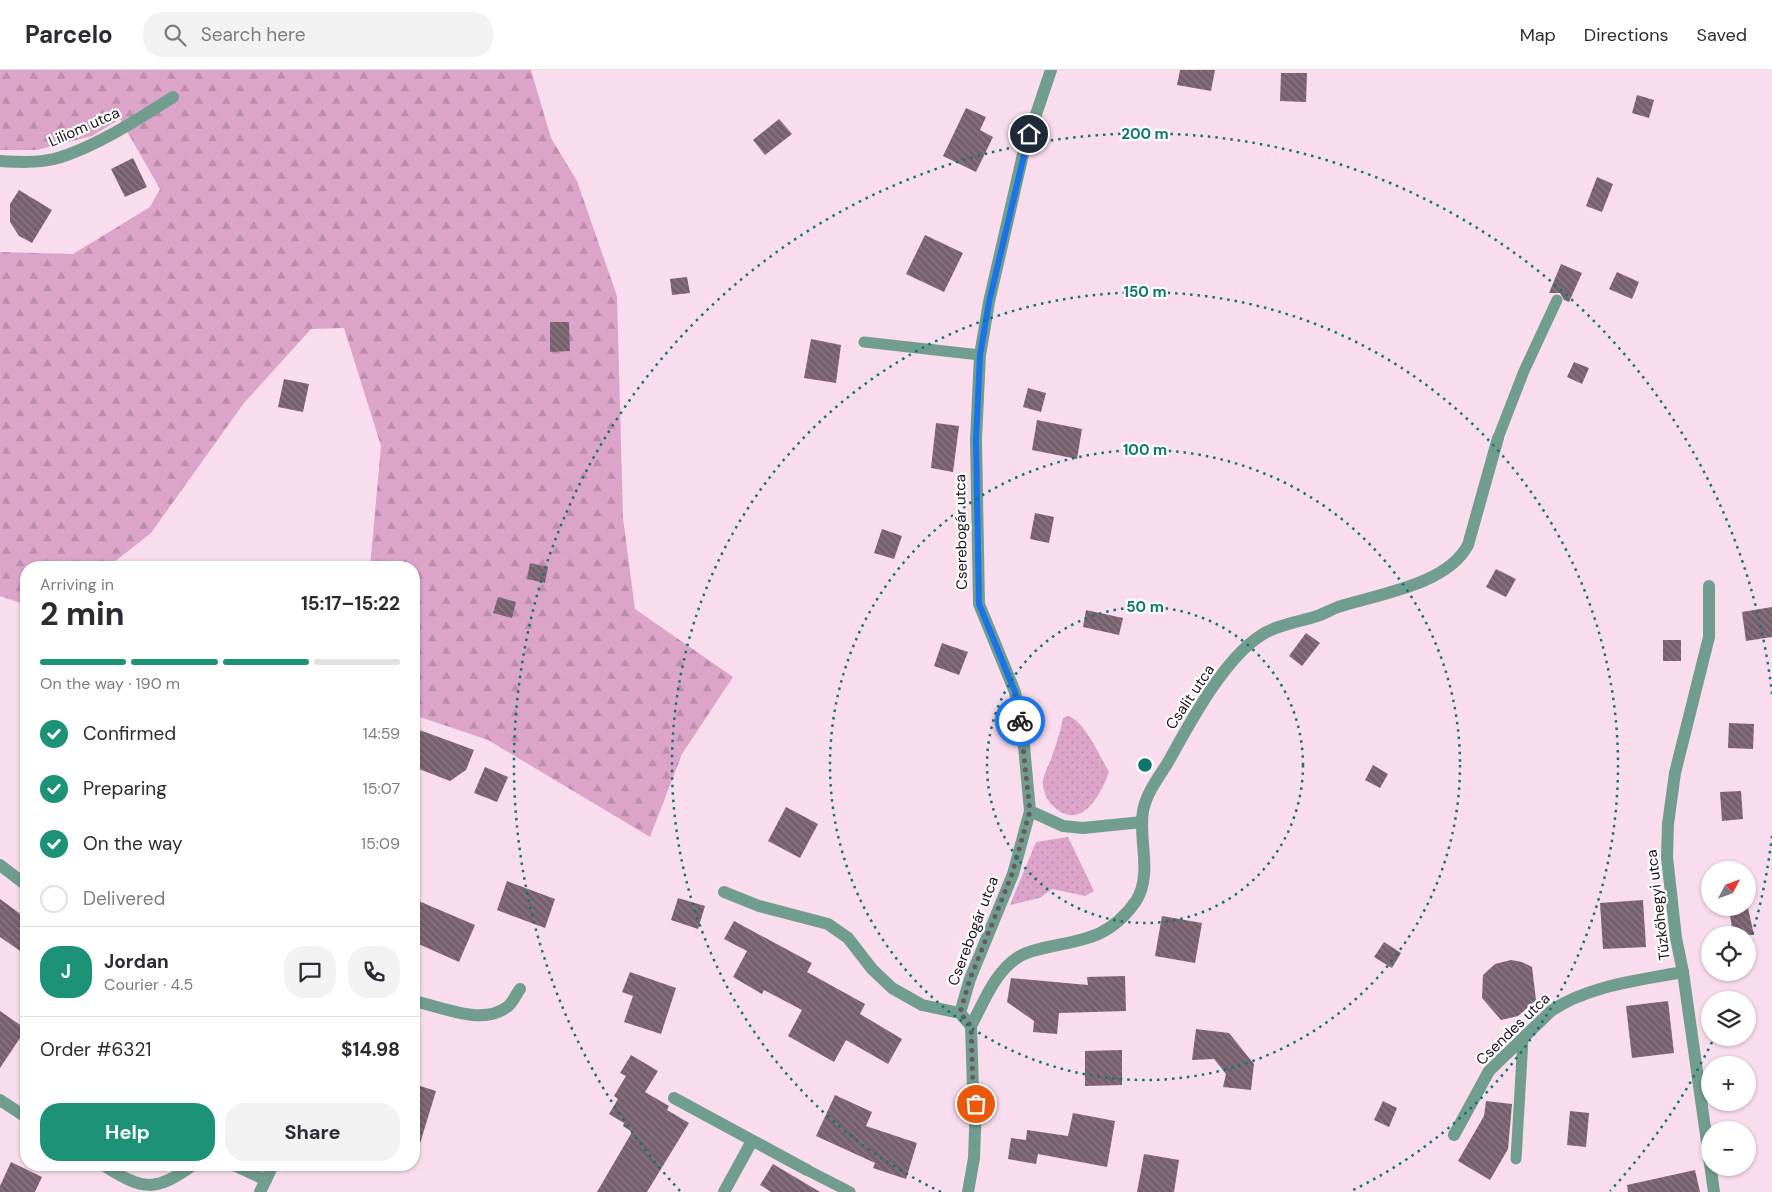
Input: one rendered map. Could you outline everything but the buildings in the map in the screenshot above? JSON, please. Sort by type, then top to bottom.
[{"type":"street","name":"Cserebogár utca","points":[[960,1013],[970,979],[1012,874],[1030,811],[1022,725],[1015,692],[993,643],[979,604],[976,439],[980,355],[1000,248],[1024,150],[1051,70]]},
{"type":"street","name":"Liliom utca","points":[[0,161],[33,162],[70,154],[132,122],[173,97]]},
{"type":"street","name":"Csalit utca","points":[[971,1026],[998,976],[1020,956],[1044,948],[1095,937],[1112,927],[1126,914],[1137,898],[1143,874],[1143,808],[1150,792],[1200,706],[1239,655],[1261,635],[1433,576],[1462,557],[1468,545],[1498,438]]},
{"type":"street","name":"Tűzkőhegyi utca","points":[[1709,586],[1709,636],[1675,773],[1668,824],[1667,856],[1676,938],[1683,972],[1714,1192]]},
{"type":"street","points":[[1030,811],[1063,826],[1083,828],[1142,822]]},
{"type":"street","points":[[0,865],[20,880]]},
{"type":"street","points":[[724,892],[759,906],[828,924],[848,938],[872,969],[892,988],[922,1005],[960,1013],[971,1026],[976,1128],[974,1158],[968,1192]]},
{"type":"street","name":"Csendes utca","points":[[1454,1135],[1489,1071],[1524,1039],[1551,1010],[1562,1003],[1619,984],[1683,972]]},
{"type":"street","points":[[420,1002],[476,1015],[491,1016],[508,1007],[520,988]]},
{"type":"street","points":[[674,1098],[807,1170]]},
{"type":"street","points":[[0,1100],[20,1113]]},
{"type":"street","points":[[724,1192],[752,1141]]},
{"type":"street","points":[[113,1171],[135,1185],[148,1190],[164,1188],[187,1171]]},
{"type":"street","points":[[242,1171],[263,1186],[269,1171]]},
{"type":"lane","points":[[1498,438],[1520,379],[1557,300]]},
{"type":"lane","points":[[864,342],[980,355]]},
{"type":"lane","points":[[1516,1159],[1524,1039]]},
{"type":"lane","points":[[807,1170],[850,1192]]},
{"type":"green space","points":[[0,70],[531,70],[551,138],[577,181],[617,296],[623,518],[635,609],[733,677],[682,754],[650,837],[488,740],[420,717],[420,561],[371,561],[381,446],[344,328],[311,329],[244,403],[151,533],[116,561],[20,561],[20,603],[0,596],[0,252],[73,254],[150,207],[160,189],[120,119],[92,136],[37,150],[0,150]]},
{"type":"green space","points":[[1068,716],[1074,719],[1086,732],[1109,772],[1100,792],[1088,808],[1080,813],[1071,815],[1062,813],[1052,805],[1043,787],[1044,776],[1061,729],[1063,718]]},
{"type":"green space","points":[[1068,837],[1094,891],[1085,896],[1052,889],[1040,898],[1010,905],[1036,842]]},
{"type":"way so far","points":[[976,1104],[973,1089],[971,1026],[960,1013],[983,945],[1002,904],[1030,811],[1022,743],[1022,725],[1020,721]]},
{"type":"route","points":[[1020,721],[1015,692],[993,643],[979,604],[976,439],[980,355],[989,302],[1000,248],[1029,134]]}]
